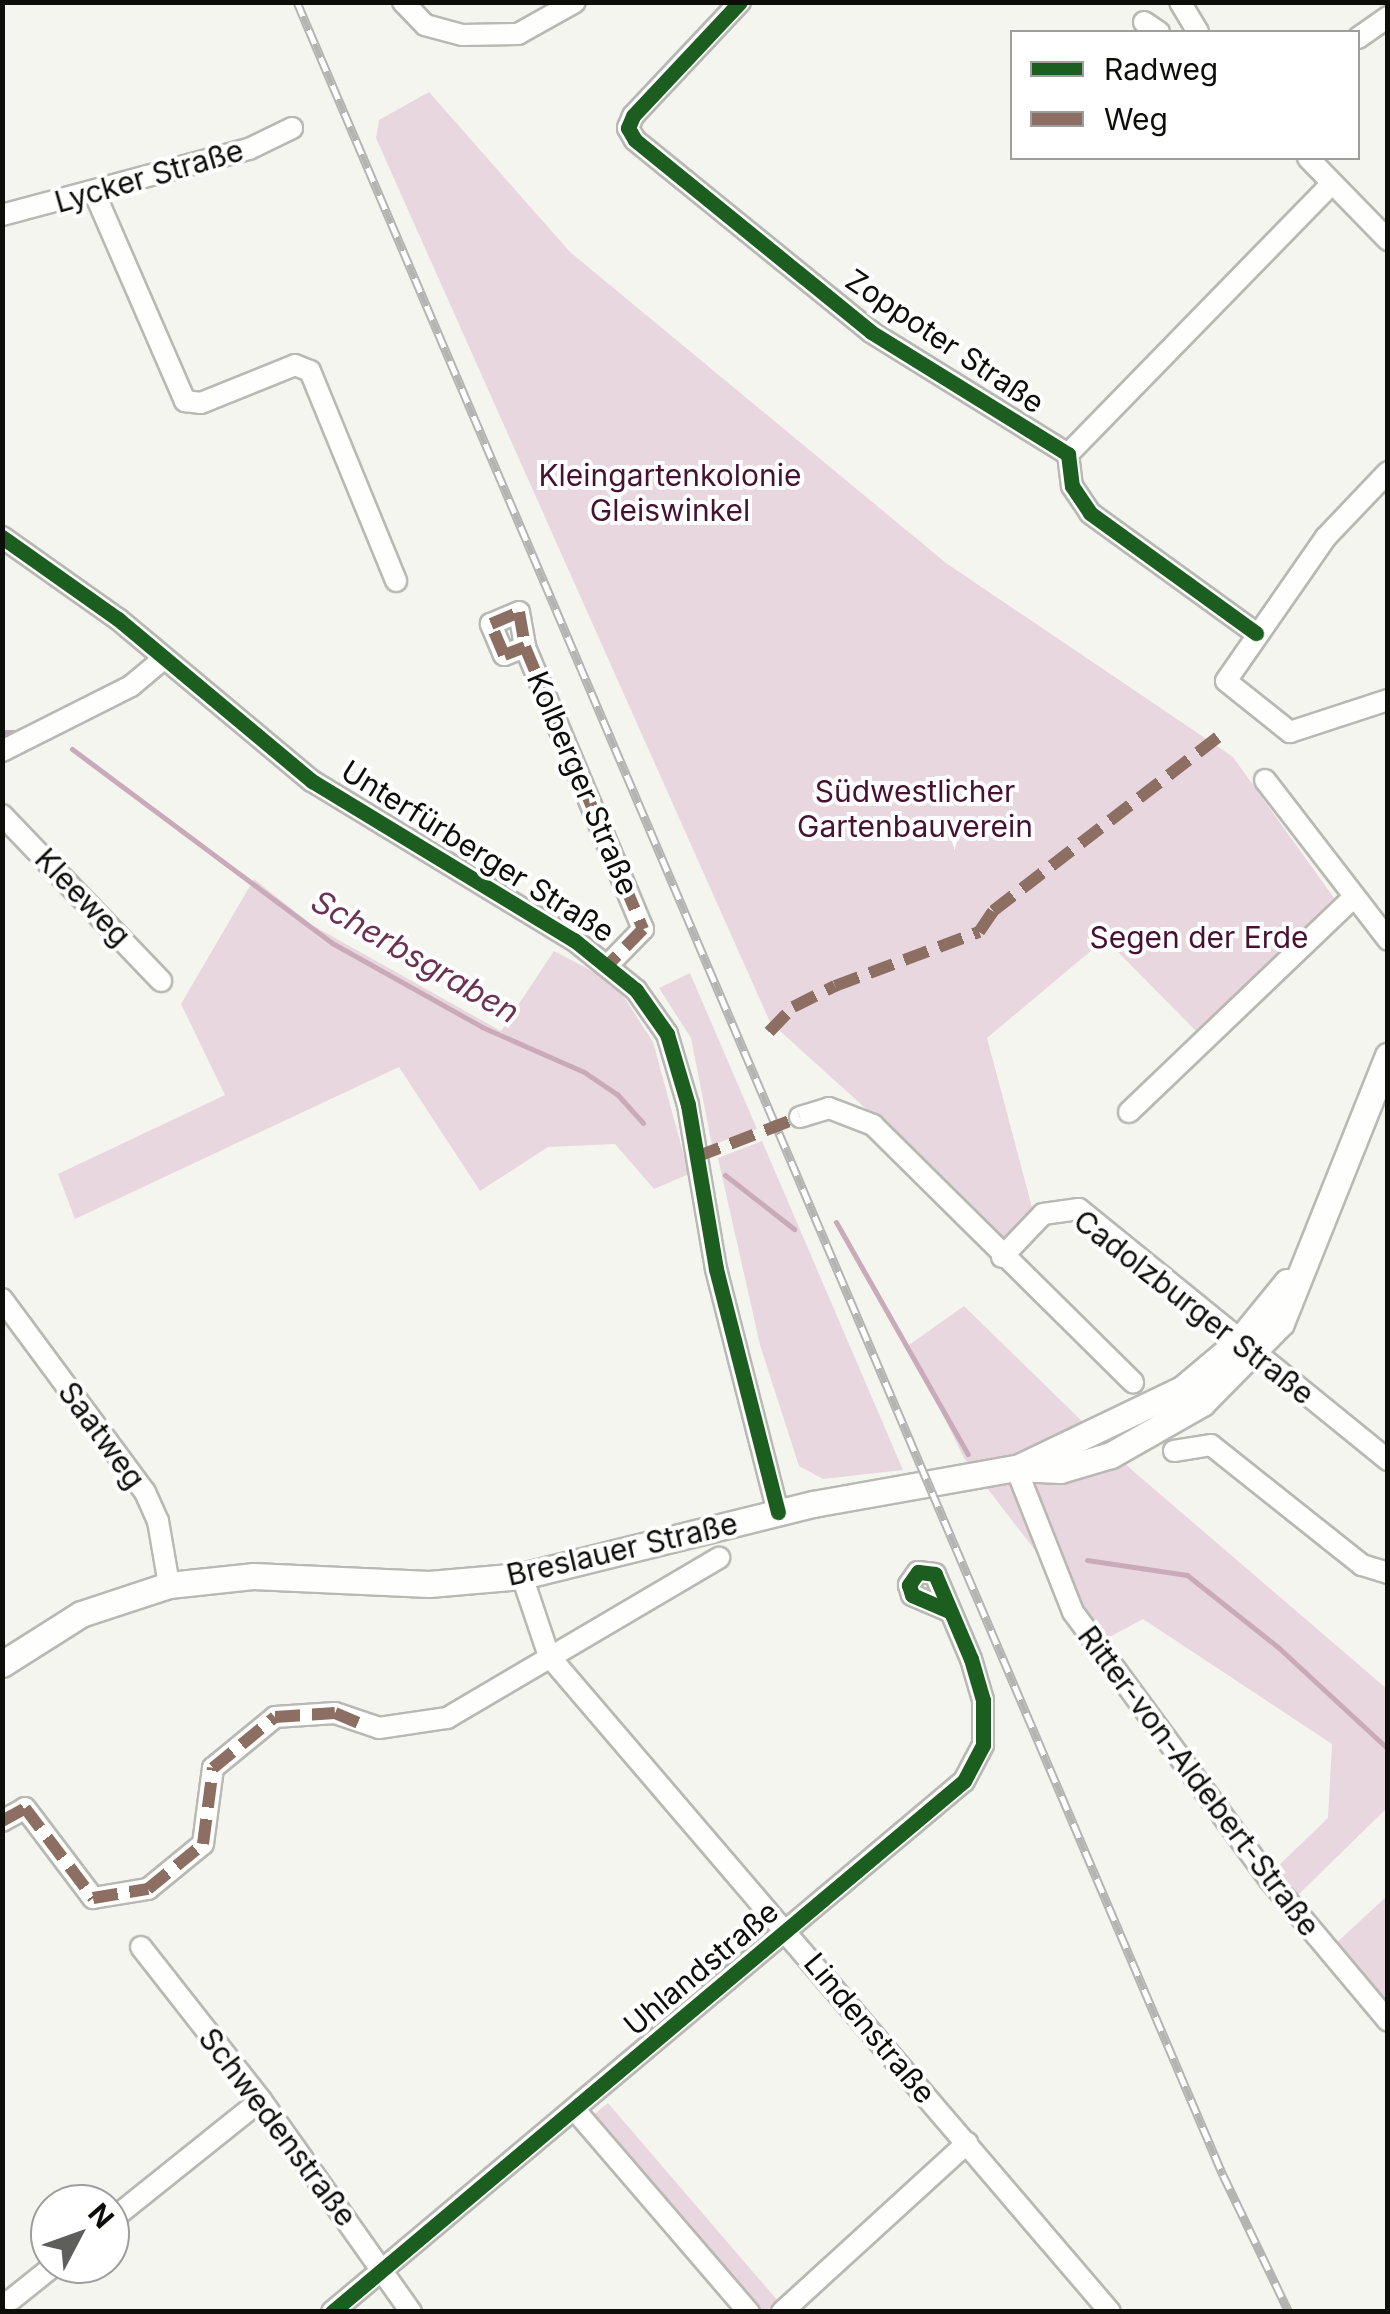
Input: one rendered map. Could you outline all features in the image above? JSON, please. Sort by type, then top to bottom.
[{"type":"main road","name":"Breslauer Straße","points":[[2,1664],[81,1614],[170,1585],[253,1576],[429,1584],[522,1576],[778,1512],[1016,1468],[1158,1404],[1247,1348],[1317,1233],[1388,1056]]},
{"type":"street","points":[[402,2],[440,32],[518,34],[575,2]]},
{"type":"street","name":"Zoppoter Straße","points":[[740,2],[632,116],[631,134],[871,332],[1068,454]]},
{"type":"street","points":[[1180,2],[1197,30]]},
{"type":"street","points":[[1360,37],[1388,17]]},
{"type":"street","name":"Lycker Straße","points":[[2,214],[94,194],[249,149],[292,128]]},
{"type":"street","points":[[1310,160],[1388,240]]},
{"type":"street","points":[[1256,632],[1090,513],[1072,486],[1068,454],[1332,183]]},
{"type":"street","points":[[94,194],[184,401],[201,403],[295,364],[310,371],[396,580]]},
{"type":"street","points":[[1388,472],[1326,537],[1256,632],[1227,684],[1290,732],[1388,700]]},
{"type":"street","name":"Unterfürberger Straße","points":[[2,537],[312,781],[609,964],[666,1034],[688,1105],[716,1269],[778,1512]]},
{"type":"street","name":"Kolberger Straße","points":[[526,647],[644,929],[609,964]]},
{"type":"street","points":[[2,751],[131,686],[162,660]]},
{"type":"street","points":[[1265,780],[1352,899],[1388,940]]},
{"type":"street","name":"Kleeweg","points":[[2,815],[161,980]]},
{"type":"street","points":[[1128,1112],[1352,899]]},
{"type":"street","points":[[800,1117],[828,1108],[873,1125],[1132,1382]]},
{"type":"street","name":"Cadolzburger Straße","points":[[1002,1257],[1043,1214],[1079,1209],[1388,1460]]},
{"type":"street","name":"Saatweg","points":[[2,1299],[113,1446],[158,1521],[170,1585]]},
{"type":"street","points":[[1174,1452],[1211,1446],[1362,1565],[1388,1573]]},
{"type":"street","name":"Ritter-von-Aldebert-Straße","points":[[1016,1468],[1072,1612],[1281,1894],[1388,2021]]},
{"type":"street","points":[[2,1822],[25,1808],[93,1898],[148,1888],[202,1844],[212,1768],[275,1718],[335,1713],[358,1723],[417,1728],[447,1718],[719,1558]]},
{"type":"street","name":"Lindenstraße","points":[[522,1576],[549,1656],[1110,2312]]},
{"type":"street","name":"Uhlandstraße","points":[[332,2312],[788,1932],[977,1763],[983,1700],[949,1611]]},
{"type":"street","name":"Schwedenstraße","points":[[141,1947],[261,2100],[410,2312]]},
{"type":"street","points":[[130,2204],[261,2100]]},
{"type":"street","points":[[575,2110],[750,2312]]},
{"type":"street","points":[[782,2312],[968,2144]]},
{"type":"street","points":[[11,2300],[31,2284]]},
{"type":"green space","name":"Südwestlicher Gartenbauverein","points":[[429,92],[570,252],[946,563],[1233,757],[1334,898],[1199,1034],[1105,939],[987,1038],[1033,1211],[1003,1244],[895,1135],[770,1022],[376,138],[379,120]]},
{"type":"green space","points":[[254,879],[312,925],[501,1031],[554,951],[615,983],[653,1042],[689,1174],[654,1189],[615,1144],[548,1147],[480,1191],[399,1067],[75,1219],[58,1174],[225,1095],[181,1004]]},
{"type":"green space","points":[[690,973],[757,1129],[712,1145],[691,1038],[659,988]]},
{"type":"green space","points":[[762,1141],[903,1470],[823,1479],[799,1466],[760,1345],[718,1158]]},
{"type":"green space","points":[[964,1306],[1132,1470],[1387,1689],[1387,1808],[1298,1895],[1276,1868],[1328,1818],[1332,1744],[1143,1619],[1104,1640],[964,1458],[909,1345]]},
{"type":"green space","points":[[1387,1896],[1387,2004],[1334,1945]]},
{"type":"green space","points":[[608,2103],[778,2301],[766,2311],[757,2311],[592,2116]]},
{"type":"waterway","name":"Scherbsgraben","points":[[2,732],[24,732]]},
{"type":"waterway","name":"Scherbsgraben","points":[[72,749],[332,943],[482,1027],[584,1072],[617,1094],[643,1123]]},
{"type":"waterway","name":"Scherbsgraben","points":[[725,1175],[794,1229]]},
{"type":"waterway","name":"Scherbsgraben","points":[[836,1222],[968,1454]]},
{"type":"waterway","name":"Scherbsgraben","points":[[1087,1560],[1187,1575],[1279,1648],[1388,1749]]},
{"type":"railway","points":[[297,2],[1223,2175],[1289,2312]]},
{"type":"marked path","points":[[525,647],[504,655],[491,624],[519,612],[525,647],[643,929],[609,964]]},
{"type":"marked path","points":[[769,1032],[793,1007],[835,986],[979,932],[993,911],[1218,737]]},
{"type":"marked path","points":[[696,1157],[800,1117]]},
{"type":"marked path","points":[[2,1821],[25,1808],[93,1898],[148,1889],[203,1844],[213,1768],[275,1717],[335,1713],[358,1723]]},
{"type":"cycle path","points":[[740,2],[633,116],[628,128],[635,140],[871,332],[1068,454],[1072,486],[1090,513],[1256,633]]},
{"type":"cycle path","points":[[2,537],[118,619],[312,781],[574,940],[636,990],[667,1034],[688,1105],[716,1269],[778,1512]]},
{"type":"cycle path","points":[[332,2312],[964,1781],[983,1745],[983,1700],[971,1659],[935,1574],[918,1572],[909,1585],[912,1595],[949,1611]]},
{"type":"park label","name":"Kleingartenkolonie Gleiswinkel","points":[[670,492]]},
{"type":"park label","name":"Segen der Erde","points":[[1199,937]]}]
